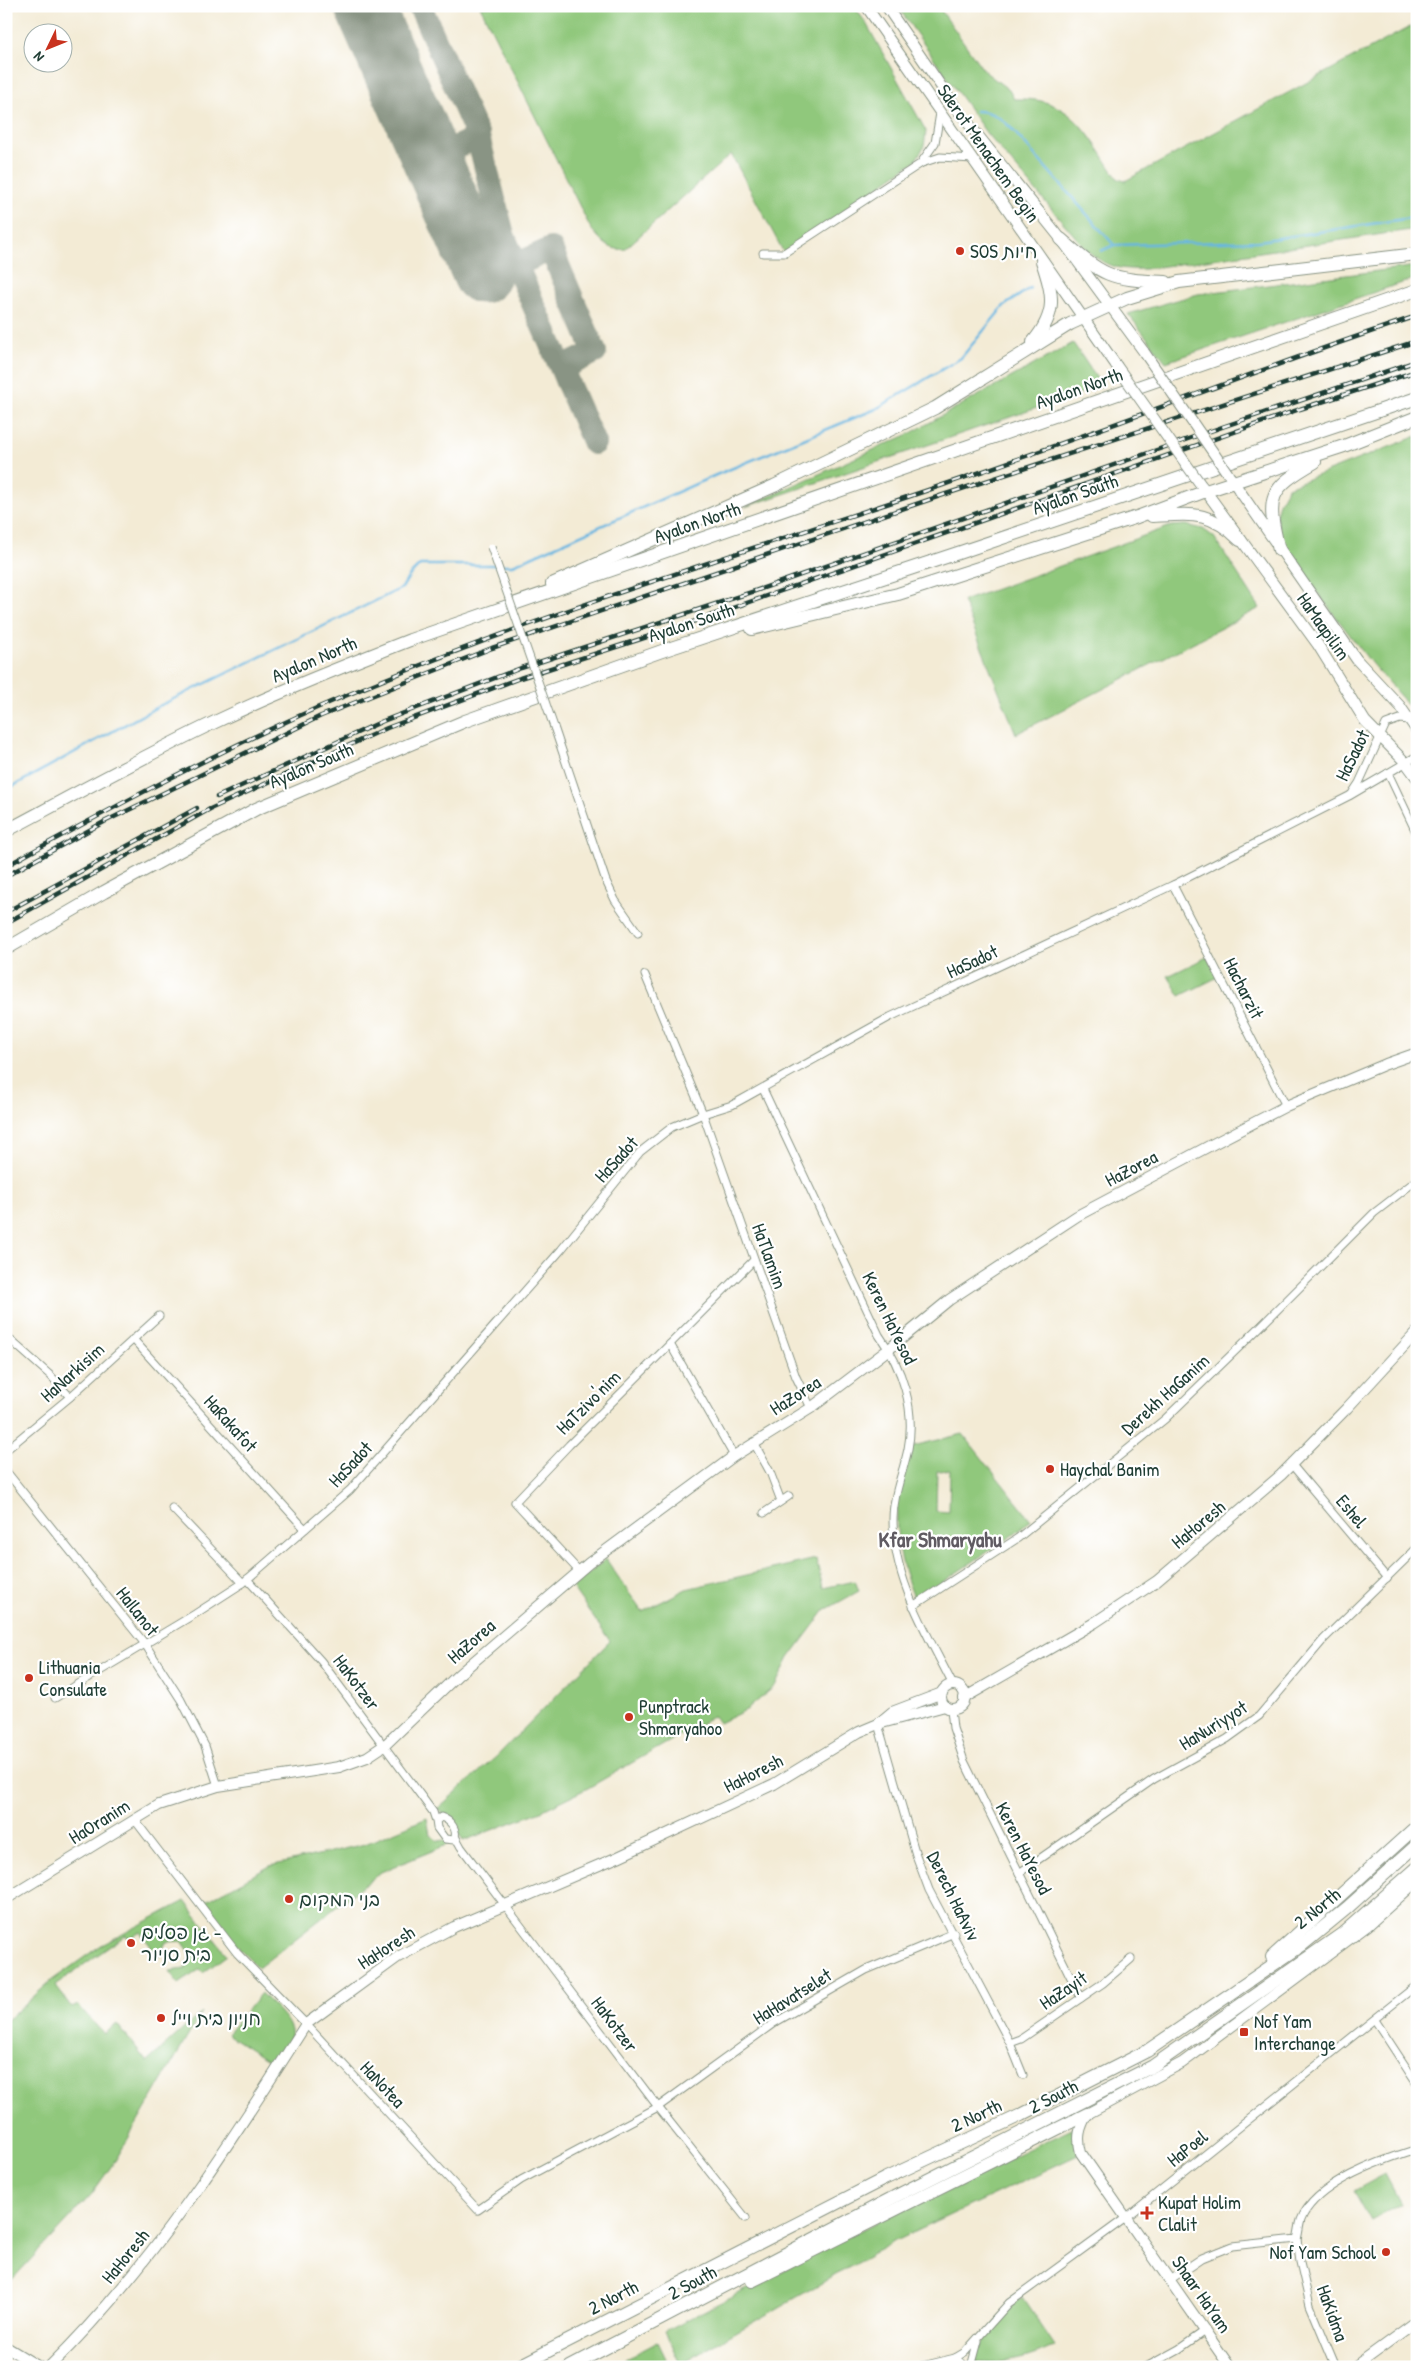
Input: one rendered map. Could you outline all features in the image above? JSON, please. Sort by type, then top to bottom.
[{"type":"highway","points":[[1061,239],[1093,267],[1110,276],[1134,280],[1178,282]]},
{"type":"highway","points":[[474,618],[774,486],[936,408],[1027,350],[1084,316],[1110,304],[1178,282],[1417,254]]},
{"type":"highway","points":[[1027,350],[1043,330],[1050,313],[1052,294],[1042,261]]},
{"type":"highway","name":"Ayalon North","points":[[6,831],[108,776],[215,722],[312,679],[474,618],[1417,290]]},
{"type":"highway","name":"Ayalon South","points":[[6,949],[104,892],[256,809],[465,721],[662,651],[1417,398]]},
{"type":"highway","points":[[662,651],[898,594],[1137,517],[1231,478],[1344,446],[1417,418]]},
{"type":"highway","points":[[1280,550],[1271,512],[1277,488],[1297,472],[1344,446]]},
{"type":"highway","points":[[1137,517],[1202,515],[1220,522],[1240,540]]},
{"type":"highway","points":[[1227,1996],[1417,1826]]},
{"type":"highway","name":"2 North","points":[[517,2367],[884,2179],[1021,2115],[1147,2051],[1302,1945],[1347,1908],[1417,1845]]},
{"type":"highway","name":"2 South","points":[[570,2367],[898,2195],[1153,2066],[1342,1934],[1417,1868]]},
{"type":"highway","points":[[611,2345],[689,2312],[1087,2114]]},
{"type":"street","name":"Sderot Menachem Begin","points":[[866,6],[1042,261],[1084,316],[1116,365],[1204,488]]},
{"type":"street","name":"Sderot Menachem Begin","points":[[886,6],[956,108],[1061,239],[1110,304],[1231,478]]},
{"type":"street","points":[[920,164],[936,143],[940,112]]},
{"type":"street","points":[[763,253],[784,253],[920,164],[940,157],[972,159]]},
{"type":"street","name":"HaMaapilim","points":[[1231,478],[1357,660],[1413,720],[1417,732]]},
{"type":"street","name":"HaMaapilim","points":[[1204,488],[1318,645],[1358,712],[1406,763],[1417,778]]},
{"type":"street","points":[[491,547],[606,881],[615,900],[638,933]]},
{"type":"street","name":"HaSadot","points":[[1349,796],[1359,783],[1379,736],[1389,722],[1400,719],[1413,720]]},
{"type":"street","name":"HaSadot","points":[[55,1698],[245,1581],[350,1490],[561,1250],[640,1152],[672,1127],[703,1114],[732,1105],[890,1017],[1173,885],[1349,796],[1417,756]]},
{"type":"street","points":[[1388,773],[1417,834]]},
{"type":"street","name":"Hacharzit","points":[[1173,885],[1286,1106]]},
{"type":"street","name":"HaTlamim","points":[[645,975],[703,1114],[796,1376],[811,1408]]},
{"type":"street","name":"HaZorea","points":[[218,1786],[339,1767],[367,1757],[385,1745],[458,1675],[579,1571],[627,1533],[754,1442],[811,1408],[889,1349],[949,1300],[1078,1216],[1286,1106],[1417,1053]]},
{"type":"street","name":"Keren HaYesod","points":[[763,1089],[879,1335],[896,1361],[905,1387],[910,1419],[908,1448],[898,1482],[893,1519],[899,1572],[913,1606],[953,1686]]},
{"type":"street","name":"Derekh HaGanim","points":[[913,1606],[1018,1538],[1165,1419],[1374,1213],[1417,1180]]},
{"type":"street","name":"HaTzivo'nim","points":[[579,1571],[515,1502],[754,1260]]},
{"type":"street","name":"HaNarkisim","points":[[6,1450],[70,1397],[158,1316]]},
{"type":"street","name":"HaHoresh","points":[[964,1698],[1094,1623],[1157,1581],[1220,1529],[1292,1464],[1417,1332]]},
{"type":"street","points":[[6,1336],[70,1397]]},
{"type":"street","name":"HaRakafot","points":[[133,1339],[305,1529]]},
{"type":"street","points":[[670,1344],[734,1456]]},
{"type":"street","points":[[754,1442],[770,1472],[781,1501]]},
{"type":"street","name":"Eshel","points":[[1292,1464],[1387,1578]]},
{"type":"street","name":"HaIlanot","points":[[6,1471],[144,1644],[181,1700],[205,1746],[218,1786]]},
{"type":"street","points":[[764,1513],[789,1496]]},
{"type":"street","name":"HaKotzer","points":[[172,1508],[321,1661],[439,1819]]},
{"type":"street","name":"HaNuriyyot","points":[[1019,1873],[1154,1778],[1227,1739],[1259,1716],[1324,1639],[1417,1548]]},
{"type":"street","points":[[953,1686],[961,1689],[964,1698],[959,1707],[948,1707],[941,1699],[945,1688],[953,1686]]},
{"type":"street","name":"HaHoresh","points":[[878,1724],[892,1712],[942,1693]]},
{"type":"street","name":"Keren HaYesod","points":[[948,1707],[964,1761],[1081,1998]]},
{"type":"street","name":"HaHoresh","points":[[49,2367],[86,2330],[177,2220],[215,2166],[306,2024],[398,1958],[454,1926],[618,1857],[775,1783],[859,1732],[878,1724],[948,1707]]},
{"type":"street","name":"Derech HaAviv","points":[[878,1724],[916,1855],[929,1890],[954,1933],[1010,2043],[1023,2075]]},
{"type":"street","name":"HaOranim","points":[[6,1899],[159,1805],[218,1786]]},
{"type":"street","name":"HaNotea","points":[[134,1819],[237,1953],[306,2024],[478,2210],[521,2180],[658,2107]]},
{"type":"street","points":[[439,1819],[450,1822],[455,1830],[454,1839],[442,1835],[439,1819]]},
{"type":"street","name":"HaKotzer","points":[[454,1839],[658,2107],[746,2218]]},
{"type":"street","points":[[1087,2114],[1182,2064],[1367,1926],[1417,1881]]},
{"type":"street","name":"HaHavatselet","points":[[658,2107],[791,2014],[866,1970],[954,1933]]},
{"type":"street","name":"HaZayit","points":[[1010,2043],[1021,2039],[1081,1998],[1131,1959]]},
{"type":"street","name":"HaPoel","points":[[918,2367],[955,2358],[965,2352],[1009,2303],[1180,2175],[1417,1985]]},
{"type":"street","points":[[1375,2020],[1417,2084]]},
{"type":"street","name":"Shaar HaYam","points":[[1087,2114],[1080,2127],[1078,2139],[1081,2153],[1171,2279],[1230,2367]]},
{"type":"street","name":"HaKidma","points":[[1336,2367],[1310,2305],[1300,2262],[1298,2239],[1301,2219],[1319,2196],[1330,2186],[1371,2166],[1417,2149]]},
{"type":"street","points":[[1171,2279],[1202,2258],[1232,2246],[1298,2239]]},
{"type":"street","points":[[1354,2367],[1417,2321]]},
{"type":"street","points":[[1146,2367],[1179,2349],[1206,2330]]},
{"type":"street","name":"HaPoel","points":[[971,2367],[980,2337]]},
{"type":"street","points":[[6,2346],[39,2367]]},
{"type":"street","points":[[955,2358],[967,2367]]},
{"type":"green space","points":[[480,6],[854,6],[866,23],[926,131],[924,147],[915,161],[784,253],[731,154],[625,249],[610,247],[591,229]]},
{"type":"green space","points":[[897,6],[938,6],[984,71],[1009,90],[1014,99],[1041,101],[1067,113],[1086,132],[1118,179],[1125,181],[1417,23],[1417,229],[1145,269],[1127,269],[1112,266],[1085,248],[987,134]]},
{"type":"green space","points":[[1417,266],[1417,278],[1166,362],[1128,314],[1198,294]]},
{"type":"green space","points":[[1073,343],[1102,386],[745,507],[909,434]]},
{"type":"green space","points":[[1417,436],[1417,715],[1372,664],[1284,549],[1276,515],[1279,503],[1288,487]]},
{"type":"green space","points":[[1186,525],[1203,529],[1214,537],[1260,608],[1016,734],[963,601],[1171,526]]},
{"type":"green space","points":[[1207,957],[1218,977],[1180,996],[1168,976]]},
{"type":"green space","points":[[963,1434],[1031,1520],[1015,1534],[915,1600],[902,1561],[897,1523],[900,1486],[913,1446]],"holes":[[[950,1470],[949,1512],[936,1511],[937,1471]]]},
{"type":"green space","points":[[606,1559],[642,1612],[686,1589],[816,1559],[823,1588],[855,1581],[859,1591],[825,1610],[789,1658],[775,1686],[748,1709],[719,1723],[714,1716],[588,1788],[539,1812],[463,1841],[453,1822],[437,1809],[496,1757],[610,1641],[572,1587]]},
{"type":"green space","points":[[427,1818],[430,1835],[438,1841],[443,1840],[449,1844],[381,1872],[258,1968],[241,1951],[204,1902],[270,1866],[365,1844]]},
{"type":"green space","points":[[185,1901],[227,1955],[203,1973],[199,1970],[179,1984],[169,1971],[185,1969],[191,1954],[182,1941],[166,1942],[159,1957],[140,1932],[129,1939],[126,1935],[55,1985],[72,2008],[78,2005],[104,2034],[117,2024],[147,2062],[202,2012],[115,2161],[91,2195],[6,2286],[6,2021],[51,1981],[100,1946]]},
{"type":"green space","points":[[261,1993],[286,2020],[291,2031],[288,2044],[273,2064],[227,2034]]},
{"type":"green space","points":[[1074,2127],[1074,2141],[1078,2155],[897,2240],[680,2364],[665,2331],[882,2219]]},
{"type":"green space","points":[[1385,2174],[1401,2204],[1371,2221],[1354,2191]]},
{"type":"green space","points":[[1022,2297],[1055,2346],[1016,2360],[996,2362],[975,2361],[983,2342],[994,2326],[1006,2311]]},
{"type":"green space","points":[[658,2342],[670,2367],[610,2367]]},
{"type":"waterway","points":[[976,111],[986,112],[1003,120],[1114,245]]},
{"type":"waterway","points":[[1101,251],[1114,245],[1259,241],[1417,217]]},
{"type":"waterway","points":[[6,790],[159,706],[402,588],[409,576],[420,565],[513,565],[716,475],[876,409],[961,358],[1004,306],[1030,288]]},
{"type":"taxiway","points":[[420,6],[478,137],[503,235],[594,443]]},
{"type":"taxiway","points":[[431,159],[478,137]]},
{"type":"taxiway","points":[[482,274],[507,269],[551,249],[595,352],[562,368],[567,382]]},
{"type":"runway","points":[[364,6],[482,274]]},
{"type":"railway","points":[[6,866],[200,763],[279,725],[395,675],[550,617],[1002,464],[1417,316]]},
{"type":"railway","points":[[6,876],[104,822],[321,716],[492,648],[943,495],[1417,341]]},
{"type":"railway","points":[[217,797],[383,721],[521,668],[755,591],[1225,426],[1417,361]]},
{"type":"railway","points":[[6,923],[210,809],[387,728],[520,678],[681,626],[1300,409],[1417,371]]},
{"type":"railway","points":[[6,912],[197,808]]},
{"type":"place","name":"SOS חיות","points":[[960,251]]},
{"type":"place","name":"Haychal Banim","points":[[1050,1469]]},
{"type":"place","name":"Lithuania Consulate","points":[[29,1678]]},
{"type":"place","name":"Punptrack Shmaryahoo","points":[[629,1717]]},
{"type":"place","name":"בני המקום","points":[[289,1899]]},
{"type":"place","name":"גן פסלים - בית סניור","points":[[131,1943]]},
{"type":"place","name":"חניון בית וייל","points":[[161,2018]]},
{"type":"place","name":"Nof Yam Interchange","points":[[1244,2032]]},
{"type":"place","name":"Kupat Holim Clalit","points":[[1147,2213]]},
{"type":"place","name":"Nof Yam School","points":[[1386,2252]]},
{"type":"district","name":"Kfar Shmaryahu","points":[[940,1539]]}]
